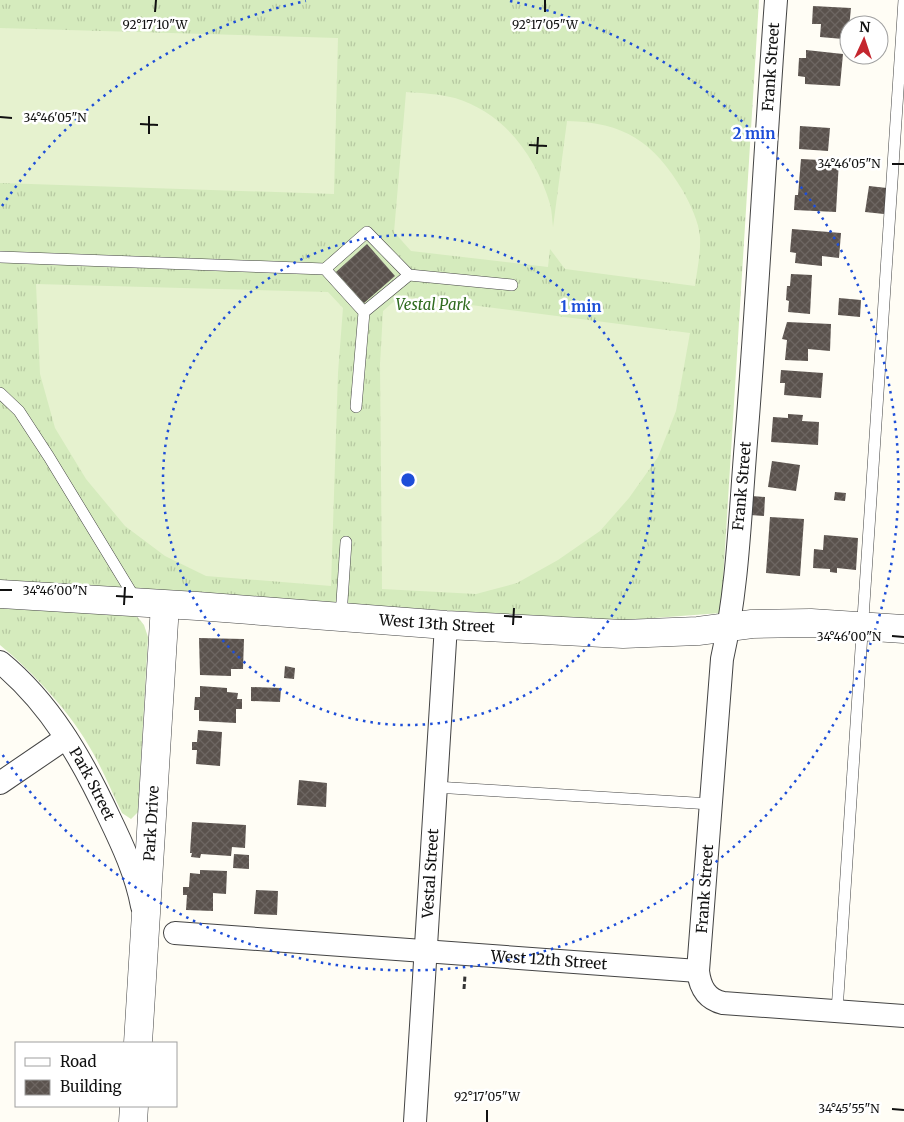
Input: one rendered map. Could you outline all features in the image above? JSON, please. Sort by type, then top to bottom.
[{"type":"street","name":"Frank Street","points":[[698,971],[722,659],[729,627],[752,369],[761,204],[776,0]]},
{"type":"street","name":"West 13th Street","points":[[0,594],[341,616],[446,625],[623,634],[650,634],[811,622],[904,629]]},
{"type":"street","name":"Park Drive","points":[[138,1042],[165,605]]},
{"type":"street","name":"Vestal Street","points":[[415,1122],[446,625]]},
{"type":"street","name":"Park Street","points":[[0,662],[13,672],[44,707],[66,738],[98,794],[127,855],[135,878],[145,927]]},
{"type":"street","points":[[0,783],[66,738]]},
{"type":"street","name":"West 12th Street","points":[[175,933],[698,971]]},
{"type":"street","points":[[698,971],[699,983],[703,990],[715,1001],[904,1016]]},
{"type":"street","points":[[133,1122],[134,1107]]},
{"type":"lane","points":[[837,1011],[904,0]]},
{"type":"lane","points":[[0,257],[325,269],[367,232],[409,275],[512,285]]},
{"type":"lane","points":[[325,269],[364,312]]},
{"type":"lane","points":[[356,408],[364,312],[409,275]]},
{"type":"lane","points":[[0,393],[19,411],[44,449],[138,604]]},
{"type":"lane","points":[[341,616],[346,542]]},
{"type":"lane","points":[[435,787],[711,804]]},
{"type":"green space","name":"Vestal Park","points":[[0,0],[759,0],[721,613],[614,621],[0,582]]},
{"type":"green space","points":[[0,28],[338,38],[334,194],[0,183]]},
{"type":"green space","points":[[406,92],[455,98],[489,114],[503,126],[516,139],[536,170],[550,204],[553,227],[567,121],[605,125],[636,138],[661,160],[672,174],[694,213],[698,225],[700,243],[695,286],[565,269],[550,249],[548,267],[411,251],[394,232]]},
{"type":"green space","points":[[36,284],[328,292],[343,308],[338,373],[331,586],[206,576],[165,556],[125,526],[86,479],[55,428],[40,374]]},
{"type":"green space","points":[[400,296],[690,333],[676,411],[658,457],[629,498],[600,531],[558,560],[517,583],[476,594],[382,589],[380,364],[383,311]]},
{"type":"green space","points":[[0,608],[136,615],[144,625],[148,637],[138,812],[131,819],[122,813],[97,760],[63,709],[39,681],[0,645]]},
{"type":"building","points":[[813,6],[851,8],[850,15],[839,15],[839,39],[820,37],[821,24],[812,24]]},
{"type":"building","points":[[806,50],[839,54],[839,65],[842,65],[840,86],[805,84],[805,77],[798,76],[799,58],[806,58]]},
{"type":"building","points":[[800,126],[830,128],[828,151],[799,149]]},
{"type":"building","points":[[801,159],[839,161],[836,212],[794,210],[795,195],[798,195]]},
{"type":"building","points":[[869,186],[887,188],[884,214],[865,212]]},
{"type":"building","points":[[792,229],[841,233],[839,258],[822,256],[822,266],[795,263],[796,253],[790,252]]},
{"type":"building","points":[[367,244],[395,276],[364,303],[336,272]]},
{"type":"building","points":[[791,274],[812,275],[810,314],[788,312],[789,301],[786,300],[787,286],[790,286]]},
{"type":"building","points":[[839,298],[861,300],[860,317],[838,315]]},
{"type":"building","points":[[787,322],[831,324],[830,351],[808,349],[808,361],[785,360],[787,340],[782,339]]},
{"type":"building","points":[[781,370],[823,373],[821,398],[784,395],[785,383],[780,383]]},
{"type":"building","points":[[788,414],[803,415],[802,421],[819,422],[818,445],[771,442],[773,417],[788,418]]},
{"type":"building","points":[[772,461],[800,465],[796,491],[768,487]]},
{"type":"building","points":[[835,492],[846,493],[845,501],[834,500]]},
{"type":"building","points":[[752,496],[765,497],[764,516],[750,515]]},
{"type":"building","points":[[770,517],[804,519],[800,576],[766,573]]},
{"type":"building","points":[[824,535],[858,538],[856,570],[837,568],[837,573],[830,572],[830,569],[813,568],[814,549],[823,550]]},
{"type":"building","points":[[199,638],[244,639],[243,669],[231,669],[231,676],[200,675]]},
{"type":"building","points":[[285,666],[295,668],[294,679],[284,678]]},
{"type":"building","points":[[200,686],[227,688],[227,692],[238,693],[237,699],[242,699],[242,709],[236,709],[236,723],[199,721],[199,710],[194,710],[195,697],[200,697]]},
{"type":"building","points":[[251,687],[281,688],[280,702],[251,701]]},
{"type":"building","points":[[198,730],[222,732],[220,766],[196,764],[197,750],[192,750],[192,742],[197,742]]},
{"type":"building","points":[[299,780],[327,783],[326,807],[297,805]]},
{"type":"building","points":[[192,822],[246,825],[245,848],[232,847],[231,856],[201,854],[200,858],[191,857]]},
{"type":"building","points":[[234,854],[249,855],[249,869],[233,868]]},
{"type":"building","points":[[200,870],[227,871],[226,894],[213,893],[213,911],[186,910],[187,895],[183,895],[183,887],[189,887],[190,873],[200,874]]},
{"type":"building","points":[[256,890],[278,891],[277,915],[254,914]]}]
